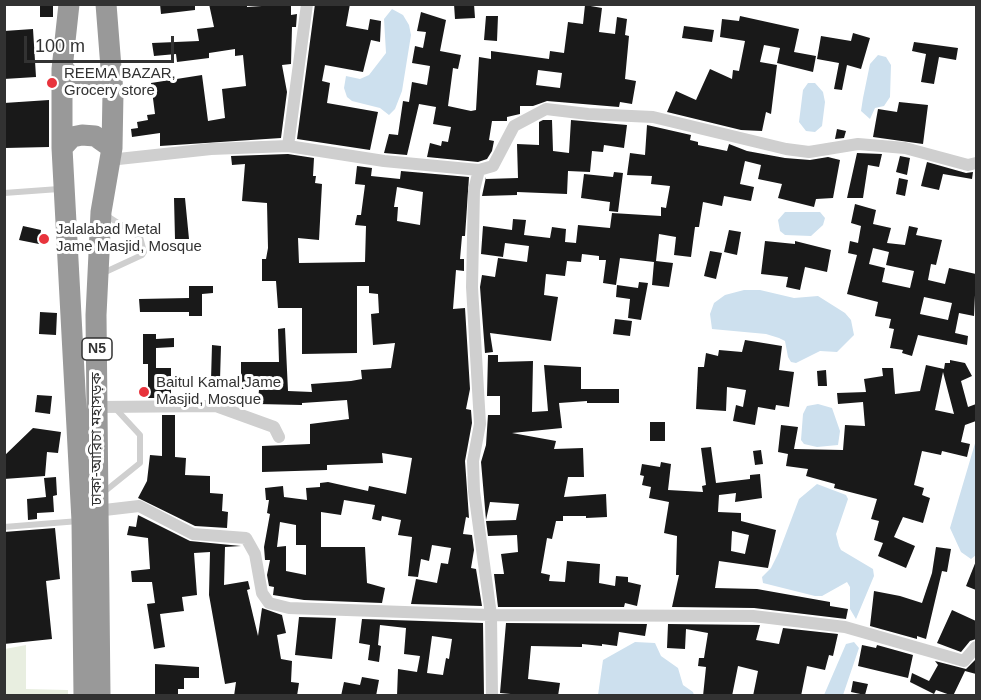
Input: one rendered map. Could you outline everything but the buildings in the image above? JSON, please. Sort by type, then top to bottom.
[{"type":"highway","name":"ঢাকা-আরিচা মহাসড়ক","points":[[69,4],[62,69],[62,148],[91,510],[100,696]]},
{"type":"highway","name":"ঢাকা-আরিচা মহাসড়ক","points":[[84,696],[91,510],[107,407],[97,276],[101,212],[110,154],[111,72],[106,4]]},
{"type":"highway","points":[[62,69],[82,84],[95,83],[111,72]]},
{"type":"highway","points":[[62,148],[72,136],[95,136],[110,154]]},
{"type":"street","points":[[288,146],[307,4]]},
{"type":"street","points":[[110,154],[288,146],[384,161],[479,170],[493,166],[514,126],[546,109],[588,114],[653,117],[786,149],[809,152],[858,144],[905,148],[968,165],[976,163]]},
{"type":"street","points":[[479,170],[474,190],[472,287],[480,424],[473,461],[474,491],[492,615],[492,696]]},
{"type":"street","points":[[107,407],[216,406],[274,427],[279,437]]},
{"type":"street","points":[[91,510],[139,506],[193,534],[246,538],[255,555],[262,593],[269,603],[289,608],[492,615],[753,616],[845,627],[964,661],[976,646]]},
{"type":"lane","points":[[4,193],[66,189]]},
{"type":"lane","points":[[97,276],[144,252],[140,237],[101,212]]},
{"type":"lane","points":[[4,527],[91,510],[140,463],[140,435],[107,407]]},
{"type":"shaded area","points":[[26,645],[26,689],[68,690],[68,695],[5,695],[5,649]]},
{"type":"water","points":[[392,9],[403,15],[409,25],[411,35],[402,91],[395,109],[389,115],[380,108],[352,101],[347,97],[344,88],[346,76],[360,79],[369,75],[386,53],[384,19]]},
{"type":"water","points":[[878,55],[886,57],[891,65],[890,97],[884,106],[875,108],[870,119],[861,111],[870,64]]},
{"type":"water","points":[[808,83],[815,83],[823,92],[825,102],[822,126],[815,132],[806,131],[799,122],[803,90]]},
{"type":"water","points":[[785,212],[820,212],[825,218],[823,225],[811,236],[785,235],[780,231],[778,220]]},
{"type":"water","points":[[744,290],[760,290],[794,298],[818,296],[845,313],[851,320],[854,335],[837,352],[820,351],[796,363],[791,362],[785,341],[779,338],[766,334],[712,329],[710,314],[714,303],[725,295]]},
{"type":"water","points":[[818,404],[832,408],[840,431],[838,445],[817,447],[804,444],[801,440],[803,414],[807,406]]},
{"type":"water","points":[[976,440],[976,555],[971,559],[961,552],[950,528]]},
{"type":"water","points":[[817,484],[846,495],[848,499],[836,534],[839,546],[841,550],[873,569],[874,576],[856,619],[850,609],[850,587],[847,582],[822,596],[763,583],[762,577],[771,568],[779,552],[799,499]]},
{"type":"water","points":[[635,642],[655,643],[661,656],[678,668],[683,685],[694,695],[598,695],[603,660]]},
{"type":"water","points":[[854,642],[859,648],[843,695],[824,695],[846,644]]},
{"type":"place","name":"REEMA BAZAR, Grocery store","points":[[52,83]]},
{"type":"place","name":"Jalalabad Metal Jame Masjid, Mosque","points":[[44,239]]},
{"type":"place","name":"Baitul Kamal Jame Masjid, Mosque","points":[[144,392]]}]
